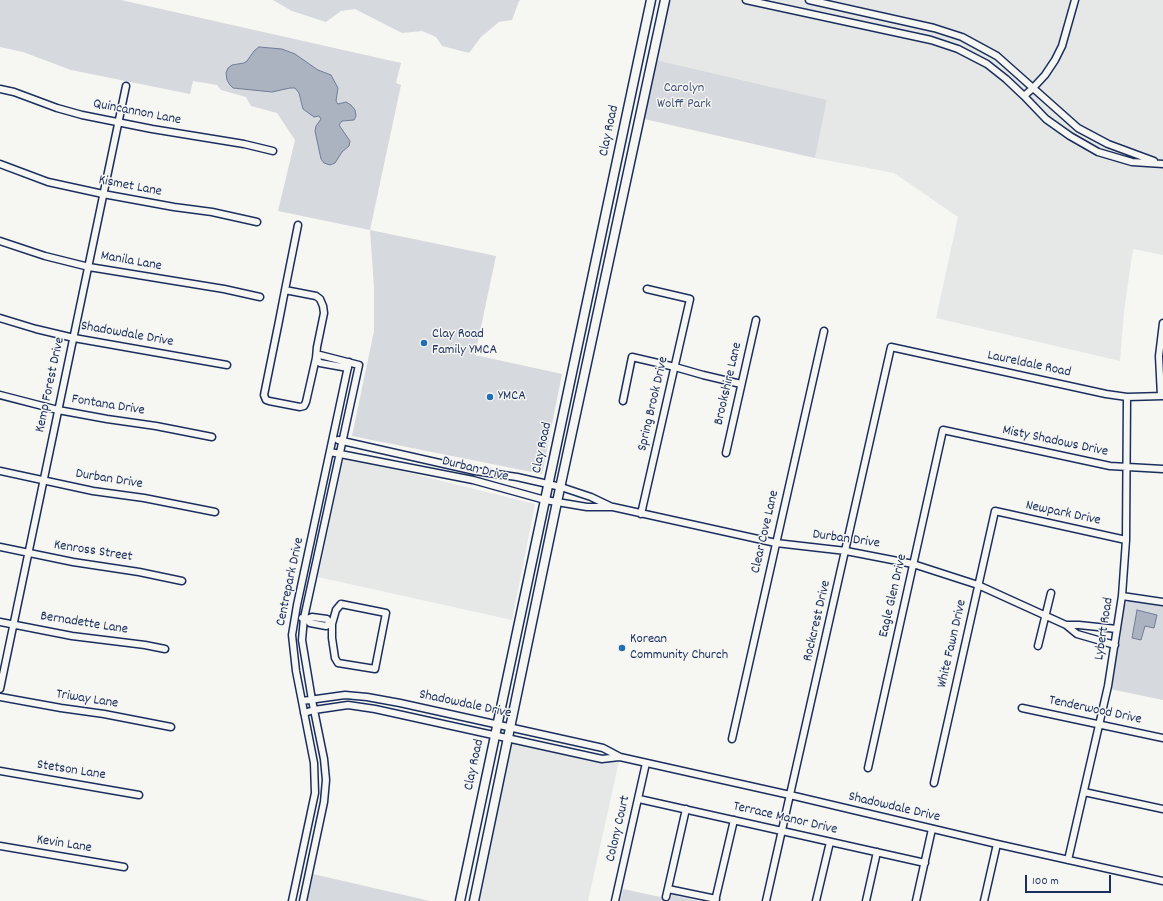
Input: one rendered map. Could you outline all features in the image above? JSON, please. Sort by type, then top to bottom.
[{"type":"main road","name":"Clay Road","points":[[460,901],[651,0]]},
{"type":"main road","name":"Clay Road","points":[[474,901],[560,487],[665,0]]},
{"type":"main road","points":[[625,123],[638,126]]},
{"type":"main road","points":[[607,205],[621,207]]},
{"type":"main road","points":[[588,294],[602,296]]},
{"type":"main road","points":[[568,390],[581,393]]},
{"type":"main road","points":[[528,581],[540,584]]},
{"type":"main road","points":[[467,868],[480,870]]},
{"type":"street","points":[[746,0],[931,40],[958,50],[987,64],[1006,79],[1046,119],[1070,136],[1098,152],[1132,162],[1162,164]]},
{"type":"street","points":[[810,0],[934,28],[962,36],[996,56],[1078,128],[1108,144],[1162,164]]},
{"type":"street","points":[[1024,96],[1033,88],[1055,60],[1062,46],[1075,0]]},
{"type":"street","name":"Kemp Forest Drive","points":[[0,689],[126,86]]},
{"type":"street","name":"Quincannon Lane","points":[[0,89],[14,92],[57,108],[82,115],[152,129],[244,144],[273,151]]},
{"type":"street","name":"Kismet Lane","points":[[0,164],[48,182],[103,194],[174,207],[212,212],[258,222]]},
{"type":"street","points":[[285,290],[316,296],[320,299],[324,312],[316,358],[304,406],[266,400],[264,395],[285,290],[298,225]]},
{"type":"street","name":"Manila Lane","points":[[0,241],[45,256],[89,266],[260,296]]},
{"type":"street","name":"Spring Brook Drive","points":[[641,514],[690,299],[647,289]]},
{"type":"street","name":"Shadowdale Drive","points":[[0,318],[36,329],[74,338],[227,365]]},
{"type":"street","name":"Brookshire Lane","points":[[726,454],[756,320]]},
{"type":"street","points":[[1162,396],[1159,356],[1163,323]]},
{"type":"street","name":"Clear Cove Lane","points":[[732,739],[824,331]]},
{"type":"street","name":"Laureldale Road","points":[[892,347],[1106,394],[1127,397],[1162,396]]},
{"type":"street","name":"Rockcrest Drive","points":[[766,901],[892,347]]},
{"type":"street","points":[[316,358],[320,355],[332,358],[348,365]]},
{"type":"street","points":[[316,358],[320,363],[330,365],[348,365]]},
{"type":"street","points":[[330,365],[332,358]]},
{"type":"street","points":[[623,401],[632,358],[675,367],[702,376],[741,384]]},
{"type":"street","name":"Centrepark Drive","points":[[292,901],[315,793],[314,763],[296,671],[292,635],[348,365],[359,364],[322,534],[302,640],[324,759],[325,788],[324,802],[303,901]]},
{"type":"street","name":"Fontana Drive","points":[[0,395],[58,410],[212,437]]},
{"type":"street","name":"Lybert Road","points":[[1068,860],[1115,645],[1122,596],[1126,540],[1127,397]]},
{"type":"street","name":"Misty Shadows Drive","points":[[943,430],[1110,466],[1163,469]]},
{"type":"street","name":"Eagle Glen Drive","points":[[868,768],[943,430]]},
{"type":"street","name":"Durban Drive","points":[[333,439],[475,471],[548,484],[591,496],[613,507],[641,514],[776,543],[846,551],[913,564],[978,585],[1045,617],[1066,625],[1077,634],[1115,645]]},
{"type":"street","name":"Durban Drive","points":[[330,452],[473,480],[545,500],[587,507],[613,507]]},
{"type":"street","name":"Durban Drive","points":[[0,471],[43,481],[215,512]]},
{"type":"street","name":"Newpark Drive","points":[[995,511],[1126,540]]},
{"type":"street","name":"White Fawn Drive","points":[[934,783],[995,511]]},
{"type":"street","points":[[313,532],[322,534]]},
{"type":"street","name":"Kenross Street","points":[[0,547],[182,580]]},
{"type":"street","points":[[1038,646],[1051,593]]},
{"type":"street","points":[[1122,596],[1163,602]]},
{"type":"street","points":[[341,604],[386,613],[374,668],[338,663],[335,658],[331,624],[336,610],[341,604]]},
{"type":"street","points":[[295,618],[305,618],[310,623],[326,626],[331,624]]},
{"type":"street","name":"Bernadette Lane","points":[[0,622],[72,636],[165,649]]},
{"type":"street","name":"Durban Drive","points":[[1066,625],[1117,629]]},
{"type":"street","name":"Shadowdale Drive","points":[[302,701],[345,695],[367,697],[497,724],[603,748],[620,757],[1163,881]]},
{"type":"street","name":"Triway Lane","points":[[0,697],[104,714],[171,727]]},
{"type":"street","points":[[398,714],[400,704]]},
{"type":"street","name":"Shadowdale Drive","points":[[304,713],[348,705],[398,714],[602,759],[620,757]]},
{"type":"street","name":"Tenderwood Drive","points":[[1022,708],[1099,723],[1163,738]]},
{"type":"street","name":"Colony Court","points":[[615,901],[646,763]]},
{"type":"street","name":"Stetson Lane","points":[[0,772],[139,795]]},
{"type":"street","points":[[315,787],[325,788]]},
{"type":"street","points":[[1084,792],[1163,809]]},
{"type":"street","name":"Terrace Manor Drive","points":[[639,798],[925,863]]},
{"type":"street","points":[[666,897],[686,809]]},
{"type":"street","points":[[668,889],[716,900],[734,820]]},
{"type":"street","points":[[916,901],[932,829]]},
{"type":"street","points":[[816,901],[830,842]]},
{"type":"street","points":[[984,901],[997,844]]},
{"type":"street","name":"Kevin Lane","points":[[0,846],[124,867]]},
{"type":"street","points":[[866,901],[877,852]]},
{"type":"street","points":[[301,860],[311,862]]},
{"type":"shaded area","points":[[665,0],[1163,0],[1163,255],[1133,249],[1124,311],[1120,361],[936,318],[958,217],[894,173],[815,158],[827,100],[652,59]]},
{"type":"shaded area","points":[[259,47],[282,49],[295,54],[318,70],[331,75],[338,88],[336,101],[338,104],[346,102],[355,110],[356,116],[354,120],[342,121],[339,125],[350,141],[349,146],[342,152],[335,163],[330,165],[324,163],[321,159],[315,131],[316,126],[321,119],[319,116],[314,117],[303,109],[299,93],[295,88],[272,92],[233,88],[230,85],[227,80],[226,73],[228,68],[232,65],[247,61]]},
{"type":"shaded area","points":[[349,458],[535,504],[512,620],[318,577],[343,461]]},
{"type":"shaded area","points":[[1137,610],[1157,615],[1154,628],[1145,626],[1141,640],[1132,638]]},
{"type":"shaded area","points":[[508,739],[602,759],[620,757],[588,901],[474,901]]},
{"type":"green space","points":[[0,0],[121,0],[401,63],[396,83],[401,85],[370,230],[278,211],[295,140],[277,113],[251,106],[246,97],[221,90],[217,85],[193,81],[190,94],[71,70],[23,52],[0,47]]},
{"type":"green space","points":[[273,0],[521,0],[519,1],[512,20],[499,22],[481,37],[469,53],[442,46],[436,37],[422,31],[402,33],[355,9],[341,11],[326,22],[292,11]]},
{"type":"green space","name":"Carolyn Wolff Park","points":[[652,59],[827,100],[815,158],[640,118]]},
{"type":"green space","name":"Clay Road Family YMCA","points":[[370,230],[496,256],[475,355],[562,374],[542,474],[352,436],[374,331],[374,287]]},
{"type":"green space","points":[[1129,601],[1163,606],[1163,700],[1110,689],[1120,640],[1124,607]]},
{"type":"green space","points":[[313,874],[430,901],[307,901]]},
{"type":"green space","points":[[623,889],[670,899],[675,893],[678,894],[677,896],[699,901],[620,901]]},
{"type":"place","name":"Clay Road Family YMCA","points":[[424,343]]},
{"type":"place","name":"YMCA","points":[[490,397]]},
{"type":"place","name":"Korean Community Church","points":[[622,648]]}]
